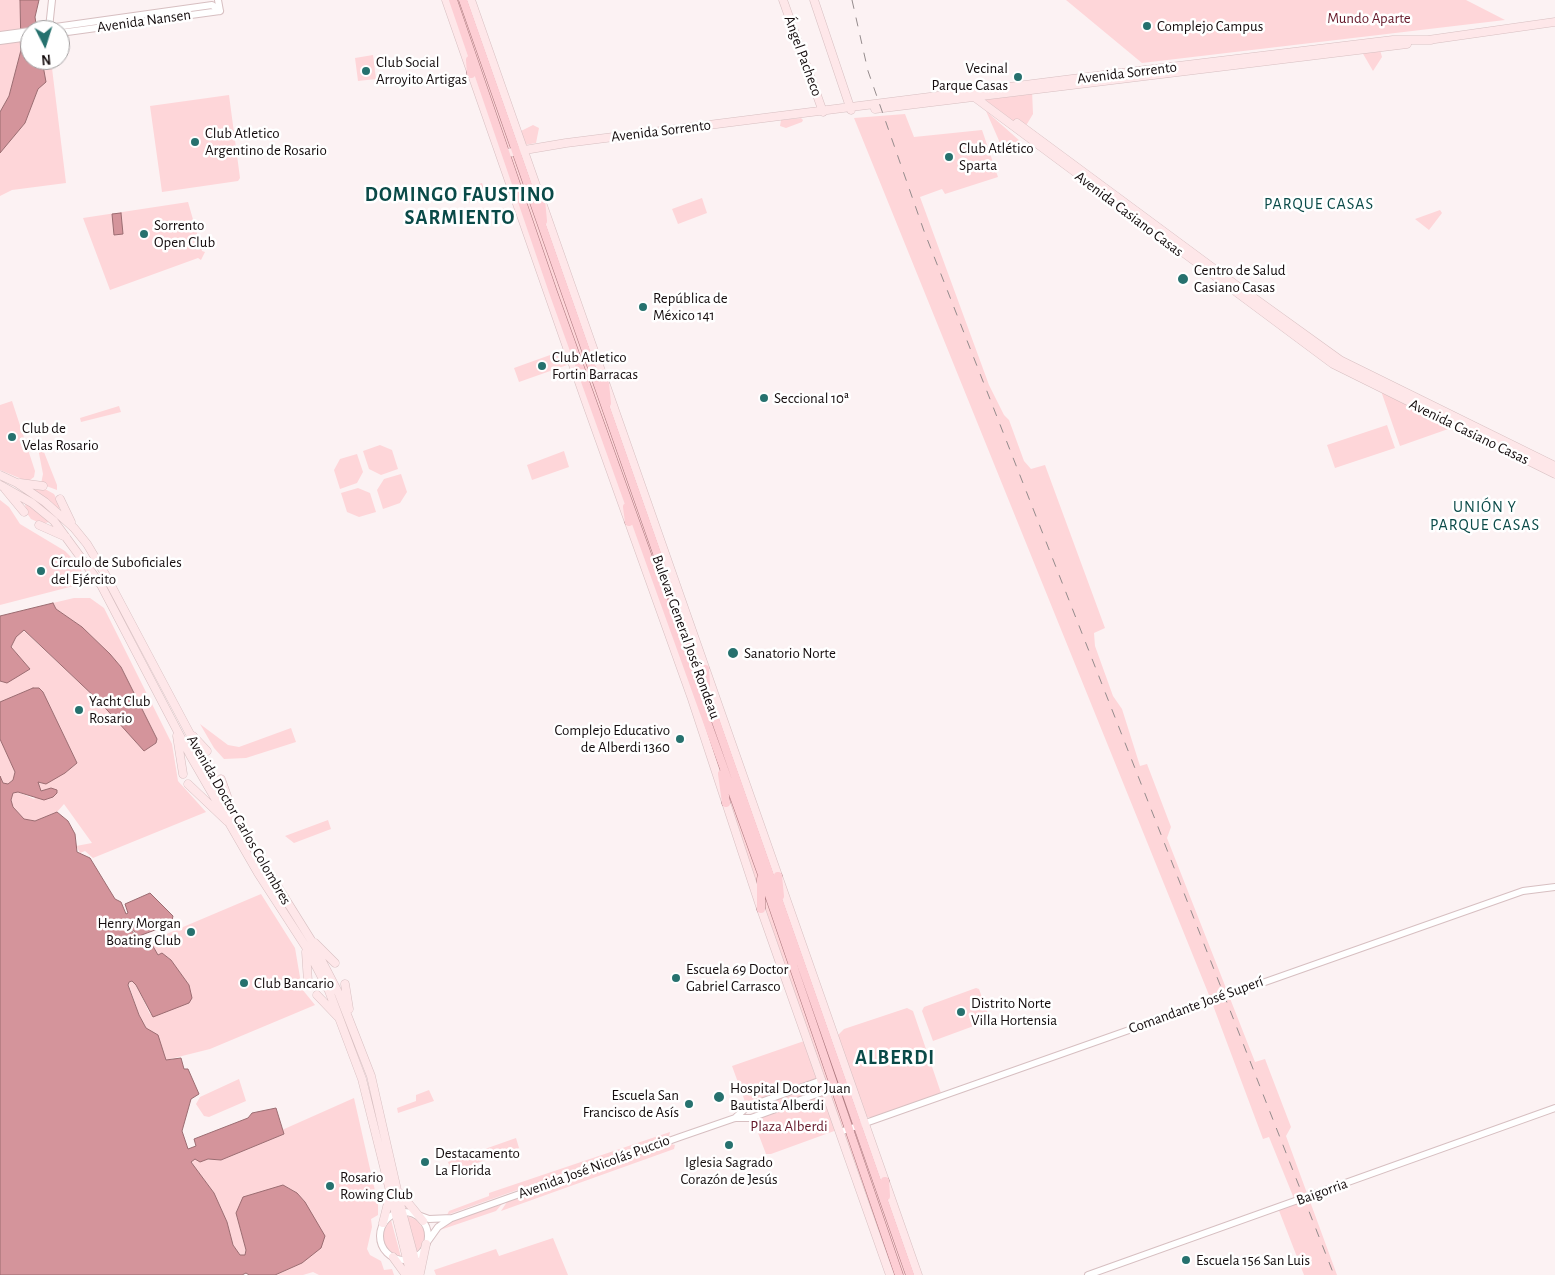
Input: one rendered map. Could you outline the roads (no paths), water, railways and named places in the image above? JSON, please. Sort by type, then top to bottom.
[{"type":"main road","name":"Bulevar General José Rondeau","points":[[446,0],[471,74],[524,203],[553,292],[761,872],[843,1084],[885,1181],[918,1275]]},
{"type":"main road","name":"Bulevar General José Rondeau","points":[[453,0],[548,294],[692,699],[761,909],[890,1275]]},
{"type":"main road","name":"Bulevar General José Rondeau","points":[[462,0],[843,1084]]},
{"type":"main road","name":"Bulevar General José Rondeau","points":[[471,0],[778,876],[843,1084],[850,1129],[899,1275]]},
{"type":"main road","name":"Ángel Pacheco","points":[[783,0],[823,112]]},
{"type":"main road","points":[[814,0],[851,109]]},
{"type":"main road","name":"Avenida Sorrento","points":[[503,153],[1393,40],[1431,40],[1555,22]]},
{"type":"main road","points":[[470,50],[471,74]]},
{"type":"main road","name":"Avenida Casiano Casas","points":[[976,94],[1340,360],[1555,466]]},
{"type":"main road","name":"Avenida Casiano Casas","points":[[976,94],[1333,364],[1555,474]]},
{"type":"main road","points":[[541,200],[544,233]]},
{"type":"main road","points":[[524,203],[527,228]]},
{"type":"main road","points":[[605,384],[607,412]]},
{"type":"main road","name":"Avenida Doctor Carlos Colombres","points":[[0,475],[17,483],[45,502],[74,528],[87,544],[105,574],[233,815],[311,940],[371,1076],[396,1187],[398,1213]]},
{"type":"main road","points":[[17,483],[43,486]]},
{"type":"main road","points":[[1,485],[24,512]]},
{"type":"main road","name":"Avenida Doctor Carlos Colombres","points":[[1,485],[40,509],[67,537],[101,584],[230,824],[258,873],[306,947],[346,1020],[390,1195],[398,1213]]},
{"type":"main road","points":[[625,490],[629,522]]},
{"type":"main road","points":[[60,499],[74,528]]},
{"type":"main road","points":[[39,525],[67,537]]},
{"type":"main road","points":[[705,669],[706,692]]},
{"type":"main road","points":[[176,726],[183,774]]},
{"type":"main road","points":[[186,729],[207,751]]},
{"type":"main road","points":[[721,760],[726,803]]},
{"type":"main road","points":[[221,779],[233,815]]},
{"type":"main road","points":[[188,784],[230,824]]},
{"type":"main road","points":[[761,872],[761,909]]},
{"type":"main road","points":[[778,876],[782,910]]},
{"type":"main road","points":[[311,940],[335,962]]},
{"type":"main road","points":[[306,947],[308,982]]},
{"type":"main road","points":[[345,984],[346,1020]]},
{"type":"main road","points":[[317,995],[346,1020]]},
{"type":"main road","name":"Bulevar General José Rondeau","points":[[862,1125],[910,1275]]},
{"type":"main road","points":[[885,1181],[887,1208]]},
{"type":"main road","points":[[396,1187],[418,1217]]},
{"type":"main road","points":[[384,1223],[390,1195]]},
{"type":"main road","points":[[398,1213],[410,1259],[411,1275]]},
{"type":"main road","points":[[419,1275],[427,1243]]},
{"type":"main road","points":[[891,1250],[894,1275]]},
{"type":"main road","points":[[393,1257],[406,1275]]},
{"type":"main road","points":[[410,1259],[419,1275]]},
{"type":"street","points":[[47,20],[52,0]]},
{"type":"street","points":[[218,0],[220,11]]},
{"type":"street","name":"Avenida Nansen","points":[[70,25],[212,5],[220,11]]},
{"type":"street","name":"Avenida Nansen","points":[[70,32],[220,11]]},
{"type":"street","points":[[2,37],[20,32]]},
{"type":"street","points":[[2,37],[20,37]]},
{"type":"street","name":"Comandante José Superí","points":[[840,1132],[1477,906],[1523,891],[1555,887]]},
{"type":"street","name":"Avenida José Nicolás Puccio","points":[[736,1118],[747,1107],[822,1080]]},
{"type":"street","name":"Avenida José Nicolás Puccio","points":[[410,1259],[421,1252],[438,1227],[452,1218],[736,1118],[751,1118],[843,1084]]},
{"type":"street","name":"Baigorria","points":[[1088,1275],[1555,1108]]},
{"type":"street","points":[[398,1213],[384,1223],[381,1229],[381,1242],[393,1257],[410,1259]]},
{"type":"street","name":"Avenida José Nicolás Puccio","points":[[398,1213],[429,1219],[452,1218]]},
{"type":"street","points":[[418,1217],[427,1232],[427,1243]]},
{"type":"railway","points":[[852,0],[868,71],[924,231],[1334,1275]]},
{"type":"place","name":"Complejo Campus","points":[[1147,26]]},
{"type":"place","name":"Club Social Arroyito Artigas","points":[[366,71]]},
{"type":"place","name":"Vecinal Parque Casas","points":[[1018,77]]},
{"type":"place","name":"Club Atletico Argentino de Rosario","points":[[195,142]]},
{"type":"place","name":"Club Atlético Sparta","points":[[949,157]]},
{"type":"place","name":"Sorrento Open Club","points":[[144,234]]},
{"type":"place","name":"Centro de Salud Casiano Casas","points":[[1183,279]]},
{"type":"place","name":"República de México 141","points":[[643,307]]},
{"type":"place","name":"Club Atletico Fortin Barracas","points":[[542,366]]},
{"type":"place","name":"Seccional 10ª","points":[[764,398]]},
{"type":"place","name":"Club de Velas Rosario","points":[[12,437]]},
{"type":"place","name":"Círculo de Suboficiales del Ejército","points":[[41,571]]},
{"type":"place","name":"Sanatorio Norte","points":[[733,653]]},
{"type":"place","name":"Yacht Club Rosario","points":[[79,710]]},
{"type":"place","name":"Complejo Educativo de Alberdi 1360","points":[[680,739]]},
{"type":"place","name":"Henry Morgan Boating Club","points":[[191,932]]},
{"type":"place","name":"Escuela 69 Doctor Gabriel Carrasco","points":[[676,978]]},
{"type":"place","name":"Club Bancario","points":[[244,983]]},
{"type":"place","name":"Distrito Norte Villa Hortensia","points":[[961,1012]]},
{"type":"place","name":"Hospital Doctor Juan Bautista Alberdi","points":[[719,1097]]},
{"type":"place","name":"Escuela San Francisco de Asís","points":[[689,1104]]},
{"type":"place","name":"Iglesia Sagrado Corazón de Jesús","points":[[729,1145]]},
{"type":"place","name":"Destacamento La Florida","points":[[425,1162]]},
{"type":"place","name":"Rosario Rowing Club","points":[[330,1186]]},
{"type":"place","name":"Escuela 156 San Luis","points":[[1186,1260]]},
{"type":"district","name":"PARQUE CASAS","points":[[1319,204]]},
{"type":"district","name":"DOMINGO FAUSTINO SARMIENTO","points":[[460,206]]},
{"type":"district","name":"UNIÓN Y PARQUE CASAS","points":[[1485,516]]},
{"type":"district","name":"ALBERDI","points":[[895,1058]]},
{"type":"park label","name":"Mundo Aparte","points":[[1369,18]]},
{"type":"park label","name":"Plaza Alberdi","points":[[789,1126]]}]
